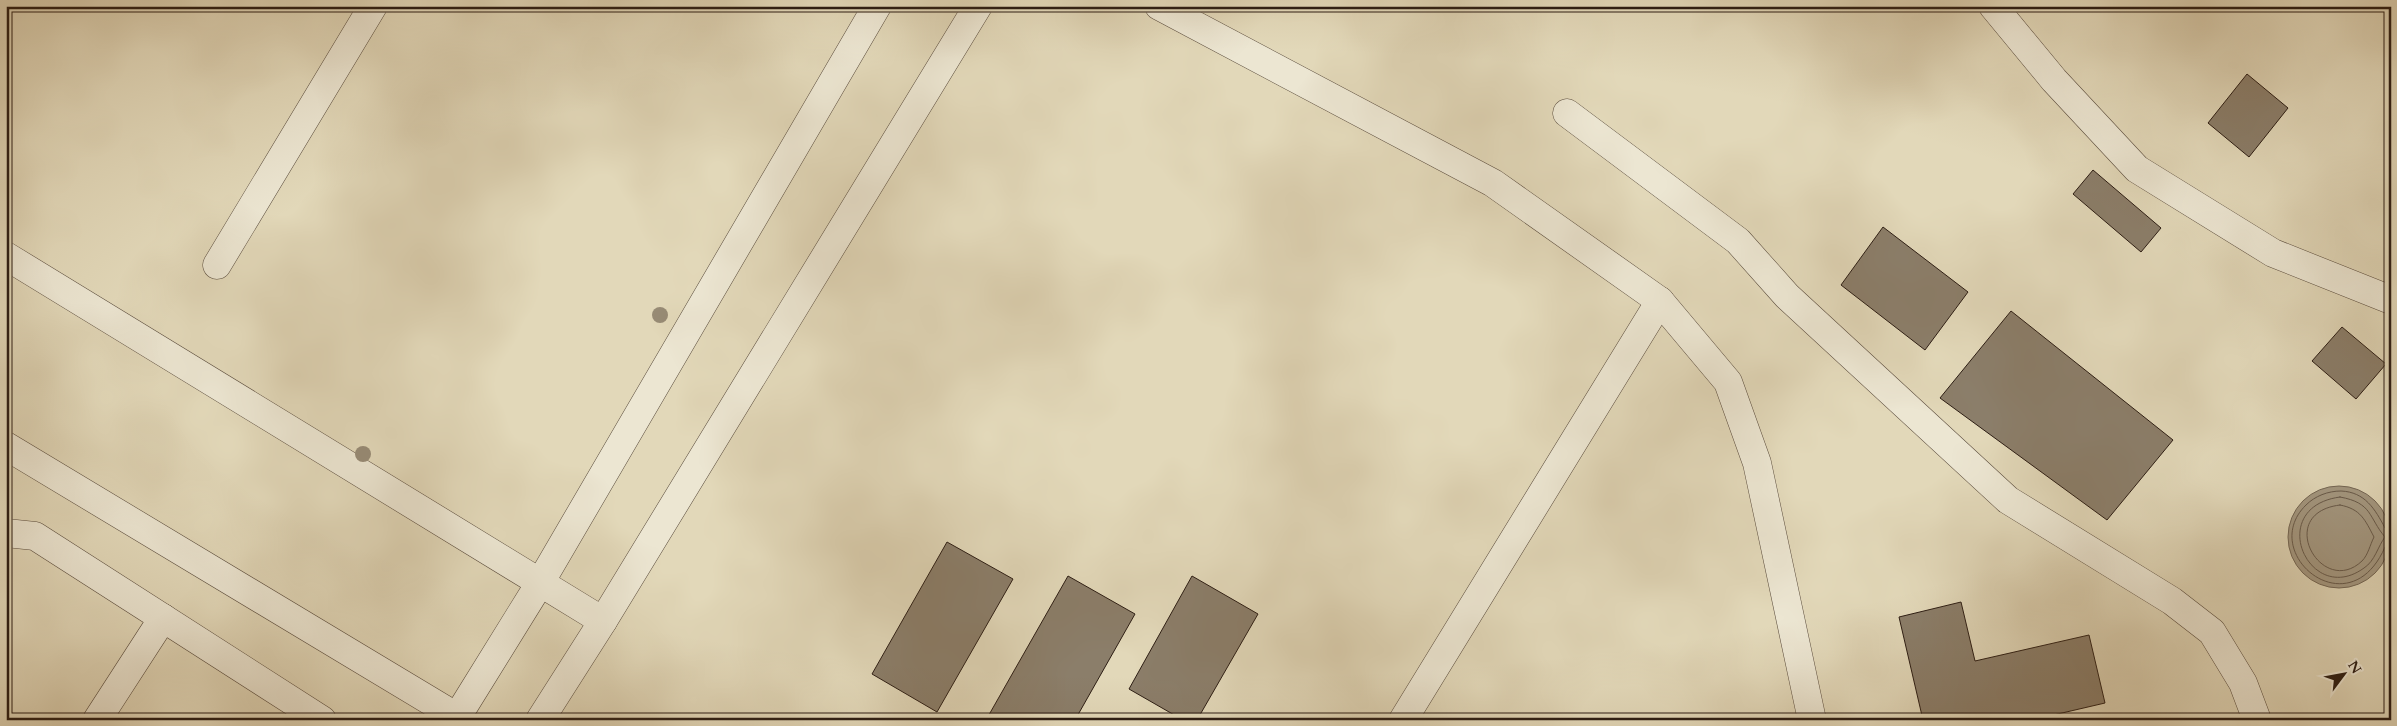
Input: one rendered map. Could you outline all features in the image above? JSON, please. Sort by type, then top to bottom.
[{"type":"lane","points":[[217,265],[373,6]]},
{"type":"lane","points":[[6,446],[460,718],[877,6]]},
{"type":"lane","points":[[540,720],[603,621],[978,6]]},
{"type":"lane","points":[[1159,6],[1493,183],[1660,301],[1728,382],[1757,463],[1812,720]]},
{"type":"lane","points":[[1993,6],[2054,80],[2137,169],[2273,252],[2391,300]]},
{"type":"lane","points":[[1567,113],[1738,241],[1787,296],[2008,500],[2172,601],[2212,632],[2243,683],[2257,720]]},
{"type":"lane","points":[[6,256],[603,621]]},
{"type":"lane","points":[[1403,720],[1660,301]]},
{"type":"lane","points":[[6,533],[35,536],[322,720]]},
{"type":"lane","points":[[97,720],[163,618]]},
{"type":"water","points":[[2339,486],[2359,490],[2375,501],[2386,517],[2390,537],[2386,557],[2375,573],[2359,584],[2339,588],[2319,584],[2303,573],[2292,557],[2288,537],[2292,517],[2303,501],[2319,490]]},
{"type":"building","points":[[2247,74],[2288,108],[2249,157],[2208,123]]},
{"type":"building","points":[[2093,170],[2161,228],[2141,252],[2073,194]]},
{"type":"building","points":[[1883,227],[1968,292],[1925,350],[1841,285]]},
{"type":"building","points":[[2011,311],[2173,440],[2107,520],[1940,398]]},
{"type":"building","points":[[2342,327],[2386,364],[2356,399],[2312,361]]},
{"type":"building","points":[[947,542],[1013,579],[937,712],[872,674]]},
{"type":"building","points":[[1068,576],[1135,614],[1075,720],[986,720]]},
{"type":"building","points":[[1192,576],[1258,614],[1197,720],[1183,720],[1129,689]]},
{"type":"building","points":[[1961,602],[1975,661],[2089,635],[2105,703],[2032,720],[1923,720],[1899,617]]},
{"type":"building","points":[[1753,715],[1754,720],[1734,720]]}]
